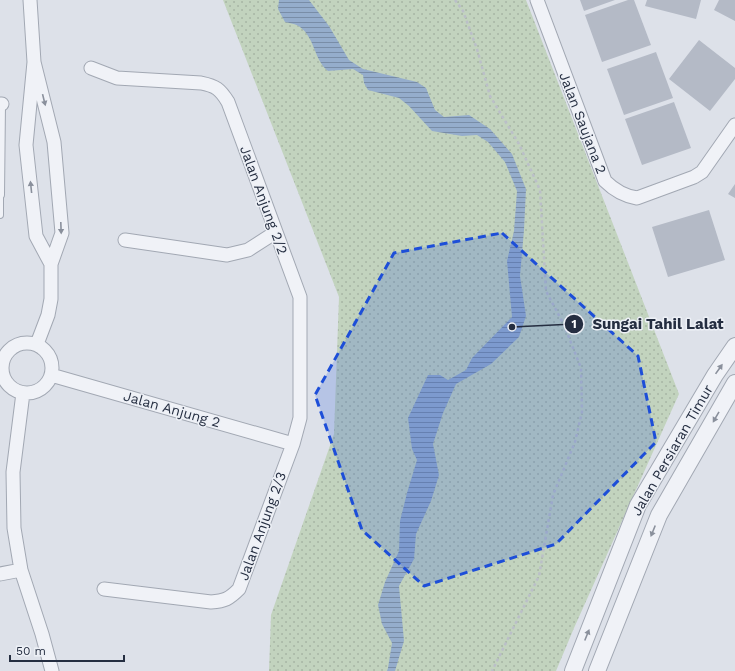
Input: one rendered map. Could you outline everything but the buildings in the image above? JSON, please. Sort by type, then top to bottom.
[{"type":"street","points":[[30,0],[34,62],[26,144],[36,236],[51,264]]},
{"type":"street","name":"Jalan Saujana 2","points":[[537,0],[605,181],[619,193],[637,198],[694,177],[702,172],[735,125]]},
{"type":"street","points":[[34,62],[54,142],[62,233],[51,264],[51,299],[48,315],[37,344]]},
{"type":"street","name":"Jalan Anjung 2/2","points":[[91,68],[117,78],[213,85],[222,91],[228,102],[300,297],[300,418],[293,444]]},
{"type":"street","points":[[125,240],[227,255],[248,250],[276,232]]},
{"type":"street","points":[[26,342],[37,344],[44,349],[50,357],[52,366],[51,375],[47,383],[41,389],[23,393],[13,389],[5,382],[1,372],[1,361],[7,352],[15,345],[26,342]]},
{"type":"street","name":"Jalan Persiaran Timur","points":[[573,671],[638,505],[715,375],[735,346]]},
{"type":"street","name":"Jalan Anjung 2","points":[[51,375],[293,444]]},
{"type":"street","name":"Jalan Persiaran Timur","points":[[597,671],[659,515],[735,383]]},
{"type":"street","points":[[23,393],[13,472],[14,528],[21,570],[42,634],[52,671]]},
{"type":"street","name":"Jalan Anjung 2/3","points":[[104,589],[211,602],[223,602],[232,596],[239,589],[293,444]]},
{"type":"street","points":[[0,574],[21,570]]},
{"type":"lane","points":[[0,215],[1,104]]},
{"type":"path","points":[[455,0],[462,11],[478,49],[490,96],[519,144],[540,190],[546,291],[564,325],[581,368],[582,412],[575,442],[553,495],[538,576],[492,671]]},
{"type":"highlighted area","points":[[502,233],[638,356],[656,442],[556,544],[424,586],[362,530],[315,395],[394,253]]},
{"type":"green space","points":[[223,0],[526,0],[679,394],[556,671],[269,671],[271,615],[334,434],[339,297]]},
{"type":"water","points":[[279,0],[309,0],[329,26],[349,60],[363,69],[417,82],[426,88],[435,110],[444,117],[469,115],[490,129],[512,154],[526,189],[520,276],[526,316],[519,337],[491,364],[456,384],[443,413],[433,444],[439,475],[431,501],[416,534],[414,559],[399,586],[404,641],[395,671],[387,671],[392,643],[382,624],[378,605],[385,582],[399,551],[400,521],[417,460],[412,449],[408,418],[428,375],[440,375],[448,380],[466,370],[472,358],[512,317],[507,261],[514,231],[517,191],[505,162],[488,142],[477,135],[462,136],[432,131],[409,106],[399,98],[368,90],[364,83],[363,75],[353,69],[328,71],[320,61],[309,37],[305,32],[298,26],[285,22],[278,9]]},
{"type":"place","name":"Sungai Tahil Lalat","points":[[512,327]]}]
